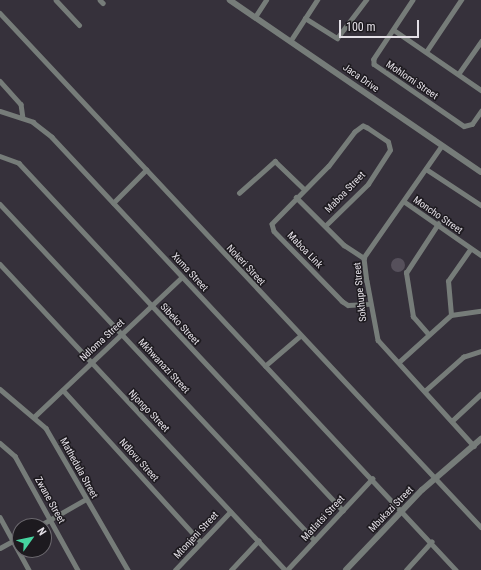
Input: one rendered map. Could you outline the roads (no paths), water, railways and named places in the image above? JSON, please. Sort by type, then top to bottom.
[{"type":"street","name":"Jaca Drive","points":[[230,0],[291,40],[481,172]]},
{"type":"street","points":[[255,16],[266,0]]},
{"type":"street","points":[[291,40],[317,0]]},
{"type":"street","points":[[305,18],[337,38],[366,0]]},
{"type":"street","name":"Mohlomi Street","points":[[413,0],[374,59],[376,66],[464,126],[471,125],[481,111]]},
{"type":"street","points":[[426,52],[461,0]]},
{"type":"street","points":[[59,1],[79,25]]},
{"type":"street","name":"Nokeri Street","points":[[0,13],[300,336],[481,527]]},
{"type":"street","points":[[394,30],[459,73],[481,90]]},
{"type":"street","points":[[459,73],[481,41]]},
{"type":"street","points":[[0,81],[21,104],[23,118]]},
{"type":"street","name":"Xuma Street","points":[[0,111],[23,118],[41,126],[52,137],[265,366],[402,510],[456,570]]},
{"type":"street","name":"Maboa Street","points":[[304,189],[329,166],[359,128],[367,128],[389,145],[368,184],[325,226]]},
{"type":"street","name":"Sokhupe Street","points":[[442,146],[405,202],[364,258],[369,304],[378,340],[426,390],[474,446]]},
{"type":"street","name":"Sibeko Street","points":[[0,156],[19,163],[343,510]]},
{"type":"street","points":[[239,193],[275,161],[304,189]]},
{"type":"street","points":[[426,169],[481,205]]},
{"type":"street","points":[[113,203],[146,170]]},
{"type":"street","name":"Maboa Link","points":[[304,189],[273,219],[274,231],[342,301],[369,304]]},
{"type":"street","points":[[296,197],[344,245],[364,258]]},
{"type":"street","name":"Moncho Street","points":[[405,202],[438,224],[470,249],[481,255]]},
{"type":"street","name":"Mkhwanazi Street","points":[[0,204],[314,540]]},
{"type":"street","points":[[428,334],[413,317],[406,273],[438,224]]},
{"type":"street","points":[[451,315],[448,281],[470,249]]},
{"type":"street","name":"Njongo Street","points":[[0,264],[230,512],[286,570]]},
{"type":"street","name":"Ndloma Street","points":[[35,416],[182,277]]},
{"type":"street","points":[[399,362],[428,334],[451,315],[481,311]]},
{"type":"street","points":[[265,366],[300,336]]},
{"type":"street","points":[[426,390],[463,357],[481,351]]},
{"type":"street","name":"Mathedula Street","points":[[0,389],[35,416],[50,434],[128,570]]},
{"type":"street","name":"Ndlovu Street","points":[[63,390],[201,542]]},
{"type":"street","points":[[453,420],[481,394]]},
{"type":"street","name":"Mbukazi Street","points":[[346,570],[402,510],[481,439]]},
{"type":"street","name":"Zwane Street","points":[[0,443],[15,456],[50,518]]},
{"type":"street","name":"Matlatsi Street","points":[[286,570],[372,479]]},
{"type":"street","points":[[52,518],[86,499]]},
{"type":"street","name":"Mtonjeni Street","points":[[175,570],[230,512]]},
{"type":"street","points":[[0,517],[12,539]]},
{"type":"street","name":"Zwane Street","points":[[52,521],[78,570]]},
{"type":"street","points":[[231,570],[258,541]]},
{"type":"street","points":[[0,548],[12,542]]},
{"type":"street","points":[[406,570],[431,542]]},
{"type":"street","points":[[22,558],[28,570]]}]
